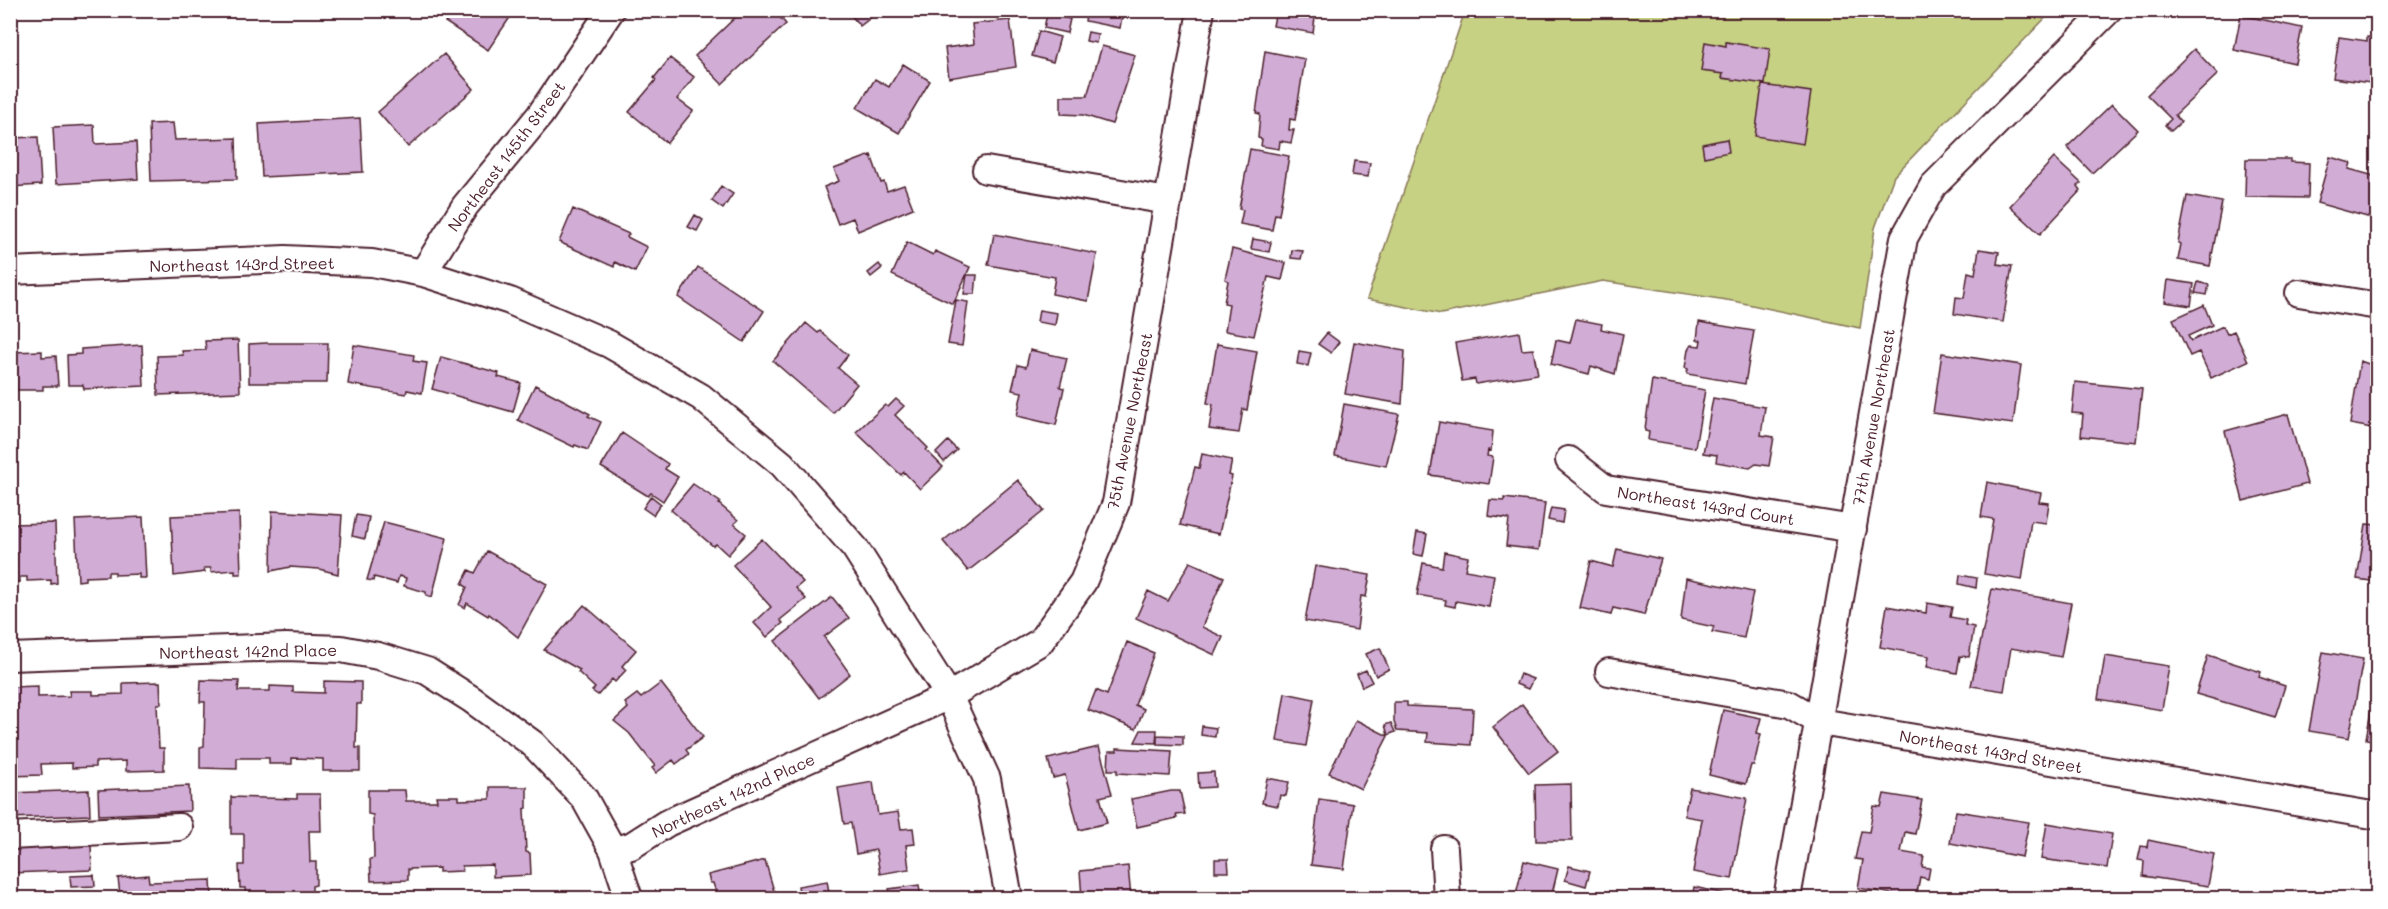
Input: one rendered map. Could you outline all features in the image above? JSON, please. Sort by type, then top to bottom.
[{"type":"street","name":"Northeast 145th Street","points":[[423,273],[465,206],[540,115],[611,10]]},
{"type":"street","name":"75th Avenue Northeast","points":[[949,696],[1040,642],[1083,582],[1116,503],[1201,10]]},
{"type":"street","name":"77th Avenue Northeast","points":[[1787,898],[1904,238],[1911,221],[1933,186],[2109,10]]},
{"type":"street","points":[[986,170],[1168,201]]},
{"type":"street","name":"Northeast 143rd Street","points":[[10,271],[285,259],[372,263],[423,273],[510,301],[609,344],[701,397],[782,464],[855,548],[949,696]]},
{"type":"street","points":[[2299,292],[2378,306]]},
{"type":"street","name":"Northeast 143rd Court","points":[[1569,460],[1606,489],[1853,529]]},
{"type":"street","name":"Northeast 142nd Place","points":[[10,657],[286,647],[341,649],[388,659],[427,671],[471,699],[533,744],[584,798],[613,850],[631,846],[667,823],[949,696]]},
{"type":"street","name":"Northeast 143rd Street","points":[[1609,672],[1789,704],[1820,722],[2378,816]]},
{"type":"street","points":[[949,696],[987,779],[1009,898]]},
{"type":"street","points":[[10,836],[179,827]]},
{"type":"street","points":[[1444,849],[1447,898]]},
{"type":"street","points":[[613,850],[629,898]]},
{"type":"green space","points":[[1465,11],[2052,11],[1894,176],[1875,228],[1860,328],[1733,301],[1603,281],[1441,314],[1367,299]]},
{"type":"building","points":[[452,10],[515,10],[488,50],[445,22]]},
{"type":"building","points":[[743,10],[773,10],[786,24],[722,84],[695,56]]},
{"type":"building","points":[[855,10],[877,10],[878,12],[860,26],[850,14]]},
{"type":"building","points":[[1087,10],[1123,10],[1120,28],[1085,21]]},
{"type":"building","points":[[1276,10],[1316,10],[1313,33],[1273,26]]},
{"type":"building","points":[[1047,14],[1070,19],[1067,33],[1044,28]]},
{"type":"building","points":[[2241,15],[2302,28],[2295,63],[2234,50]]},
{"type":"building","points":[[1010,20],[1016,67],[949,78],[945,48],[974,44],[972,24]]},
{"type":"building","points":[[1039,31],[1060,37],[1053,62],[1032,56]]},
{"type":"building","points":[[1088,32],[1098,34],[1096,43],[1086,41]]},
{"type":"building","points":[[2339,37],[2367,41],[2367,37],[2378,38],[2378,84],[2333,78]]},
{"type":"building","points":[[1705,42],[1726,46],[1726,42],[1770,49],[1765,84],[1722,78],[1723,74],[1701,71]]},
{"type":"building","points":[[1102,46],[1135,55],[1112,124],[1083,115],[1061,114],[1061,96],[1087,96]]},
{"type":"building","points":[[2194,49],[2218,74],[2175,115],[2181,122],[2171,131],[2165,125],[2171,119],[2147,95]]},
{"type":"building","points":[[1265,51],[1305,59],[1295,120],[1290,119],[1289,130],[1294,130],[1291,143],[1280,141],[1279,149],[1261,146],[1262,139],[1258,138],[1260,114],[1256,113]]},
{"type":"building","points":[[444,54],[474,89],[408,147],[378,112]]},
{"type":"building","points":[[670,58],[694,77],[677,99],[693,111],[667,143],[629,112],[656,80],[654,78]]},
{"type":"building","points":[[903,64],[930,81],[899,133],[857,108],[875,79],[889,87]]},
{"type":"building","points":[[1762,85],[1811,92],[1803,144],[1755,136]]},
{"type":"building","points":[[2112,104],[2138,130],[2092,173],[2067,147]]},
{"type":"building","points":[[360,118],[363,172],[262,177],[259,124]]},
{"type":"building","points":[[173,123],[175,140],[236,138],[237,179],[151,181],[149,124]]},
{"type":"building","points":[[94,125],[95,144],[136,142],[138,179],[56,184],[53,127]]},
{"type":"building","points":[[38,137],[41,185],[10,187],[10,138]]},
{"type":"building","points":[[1727,139],[1729,152],[1704,157],[1702,144]]},
{"type":"building","points":[[1250,149],[1289,156],[1279,215],[1275,214],[1272,230],[1240,224],[1243,210],[1239,209]]},
{"type":"building","points":[[871,155],[881,183],[884,182],[887,191],[904,185],[913,208],[858,231],[853,218],[838,224],[824,187],[839,181],[834,169]]},
{"type":"building","points":[[2330,157],[2351,163],[2349,169],[2378,177],[2378,220],[2317,203]]},
{"type":"building","points":[[2054,158],[2081,183],[2078,186],[2081,190],[2040,234],[2010,206]]},
{"type":"building","points":[[2246,159],[2291,159],[2291,162],[2309,163],[2308,198],[2245,197]]},
{"type":"building","points":[[1354,161],[1370,163],[1368,177],[1352,175]]},
{"type":"building","points":[[721,186],[733,194],[723,209],[712,201]]},
{"type":"building","points":[[2187,196],[2222,202],[2210,266],[2178,260],[2181,244],[2178,243]]},
{"type":"building","points":[[573,209],[629,234],[627,237],[647,247],[635,272],[615,262],[614,267],[559,242]]},
{"type":"building","points":[[695,215],[703,220],[697,231],[688,227]]},
{"type":"building","points":[[994,234],[1097,254],[1088,301],[1052,294],[1055,277],[988,265]]},
{"type":"building","points":[[1253,239],[1271,242],[1269,252],[1251,249]]},
{"type":"building","points":[[907,242],[933,255],[935,251],[970,267],[953,304],[892,275]]},
{"type":"building","points":[[1232,249],[1286,263],[1282,280],[1268,277],[1254,336],[1225,331],[1229,304],[1224,303],[1228,281],[1225,279]]},
{"type":"building","points":[[1979,249],[1999,252],[1997,264],[2012,266],[2003,322],[1954,314],[1956,297],[1964,298],[1968,272],[1975,274]]},
{"type":"building","points":[[1292,250],[1303,251],[1301,259],[1291,258]]},
{"type":"building","points":[[879,264],[882,268],[871,277],[868,273]]},
{"type":"building","points":[[698,267],[764,311],[744,342],[678,297]]},
{"type":"building","points":[[967,275],[977,275],[975,294],[964,294]]},
{"type":"building","points":[[2168,280],[2194,284],[2191,306],[2165,302]]},
{"type":"building","points":[[2198,282],[2209,285],[2207,295],[2195,293]]},
{"type":"building","points":[[956,300],[968,302],[962,346],[948,344]]},
{"type":"building","points":[[2204,305],[2212,325],[2188,336],[2191,341],[2223,326],[2227,334],[2234,331],[2248,361],[2211,378],[2199,352],[2190,356],[2173,319]]},
{"type":"building","points":[[1039,310],[1057,313],[1055,325],[1037,322]]},
{"type":"building","points":[[1576,319],[1602,324],[1601,329],[1623,334],[1615,374],[1591,366],[1589,374],[1551,364],[1556,340],[1570,343]]},
{"type":"building","points":[[1699,322],[1754,331],[1745,384],[1687,374],[1688,369],[1685,368],[1688,350],[1691,345],[1700,346],[1701,340],[1697,340]]},
{"type":"building","points":[[806,323],[818,333],[820,331],[848,355],[838,368],[857,384],[833,413],[773,361]]},
{"type":"building","points":[[1519,332],[1522,350],[1533,349],[1538,374],[1476,384],[1475,379],[1462,381],[1455,343]]},
{"type":"building","points":[[1327,333],[1339,342],[1331,353],[1318,344]]},
{"type":"building","points":[[238,340],[240,392],[158,395],[157,356],[183,355],[182,351],[206,350],[205,341]]},
{"type":"building","points":[[1354,342],[1405,351],[1402,404],[1345,394]]},
{"type":"building","points":[[328,343],[327,383],[249,383],[249,344]]},
{"type":"building","points":[[1217,344],[1257,351],[1247,410],[1243,409],[1239,433],[1209,429],[1213,404],[1207,403]]},
{"type":"building","points":[[142,345],[144,386],[84,389],[83,385],[68,385],[67,355],[81,354],[81,349]]},
{"type":"building","points":[[354,345],[414,355],[413,361],[427,363],[422,393],[407,390],[406,394],[348,384]]},
{"type":"building","points":[[1030,350],[1067,358],[1060,387],[1064,388],[1056,425],[1017,416],[1022,392],[1012,390],[1018,365],[1026,367]]},
{"type":"building","points":[[42,351],[42,357],[56,356],[58,386],[43,386],[43,390],[10,390],[10,352]]},
{"type":"building","points":[[1299,351],[1311,353],[1308,366],[1297,364]]},
{"type":"building","points":[[1942,353],[2021,365],[2013,424],[1933,413]]},
{"type":"building","points":[[441,357],[499,373],[498,377],[521,383],[513,412],[432,389]]},
{"type":"building","points":[[2360,361],[2378,367],[2378,429],[2350,424]]},
{"type":"building","points":[[1652,380],[1705,390],[1695,448],[1648,440],[1649,432],[1645,431]]},
{"type":"building","points":[[2075,382],[2142,389],[2136,442],[2081,436],[2083,414],[2072,413]]},
{"type":"building","points":[[535,385],[601,422],[588,450],[575,445],[574,447],[518,420]]},
{"type":"building","points":[[1713,398],[1765,407],[1761,435],[1774,437],[1769,466],[1756,464],[1750,468],[1716,462],[1717,455],[1703,453]]},
{"type":"building","points":[[896,399],[904,406],[895,415],[928,448],[926,450],[943,467],[920,489],[904,472],[901,475],[856,432],[885,405],[888,407]]},
{"type":"building","points":[[1344,404],[1399,414],[1386,466],[1335,456]]},
{"type":"building","points":[[2288,414],[2307,484],[2243,501],[2225,431]]},
{"type":"building","points":[[1439,422],[1493,431],[1491,451],[1488,450],[1487,456],[1493,457],[1489,484],[1430,475]]},
{"type":"building","points":[[622,433],[668,464],[665,469],[678,477],[663,501],[651,493],[648,496],[601,467]]},
{"type":"building","points":[[948,441],[957,450],[944,462],[936,453]]},
{"type":"building","points":[[1202,454],[1232,460],[1229,475],[1232,476],[1219,534],[1180,525],[1195,467],[1199,468]]},
{"type":"building","points":[[1018,480],[1044,511],[968,571],[943,541]]},
{"type":"building","points":[[1987,482],[2041,493],[2039,502],[2049,503],[2046,523],[2031,521],[2022,580],[1984,574],[1993,519],[1981,517]]},
{"type":"building","points":[[693,484],[720,502],[719,504],[738,520],[734,524],[746,534],[728,555],[716,544],[713,546],[671,510]]},
{"type":"building","points":[[651,496],[661,504],[653,515],[643,508]]},
{"type":"building","points":[[1504,498],[1545,503],[1539,550],[1506,546],[1509,519],[1488,516],[1490,500],[1504,501]]},
{"type":"building","points":[[1551,508],[1564,510],[1562,523],[1548,520]]},
{"type":"building","points":[[272,511],[342,515],[338,574],[319,569],[290,567],[271,571]]},
{"type":"building","points":[[239,513],[241,574],[235,574],[235,570],[211,572],[211,568],[204,568],[205,572],[174,576],[171,516]]},
{"type":"building","points":[[356,515],[369,517],[365,539],[352,536]]},
{"type":"building","points":[[143,517],[146,578],[139,578],[139,574],[115,575],[115,572],[108,572],[108,576],[85,577],[85,580],[78,581],[75,520]]},
{"type":"building","points":[[384,522],[447,538],[432,597],[426,595],[426,592],[404,586],[406,578],[399,576],[397,583],[374,577],[373,581],[367,580]]},
{"type":"building","points":[[55,523],[57,583],[51,584],[51,580],[27,581],[27,577],[20,577],[20,582],[10,582],[10,524]]},
{"type":"building","points":[[2366,524],[2378,525],[2378,582],[2357,579]]},
{"type":"building","points":[[1417,532],[1427,534],[1423,556],[1413,554]]},
{"type":"building","points":[[762,539],[803,582],[796,588],[806,599],[780,620],[783,623],[767,637],[754,623],[771,607],[733,565]]},
{"type":"building","points":[[1617,549],[1661,559],[1644,615],[1613,608],[1611,615],[1580,608],[1591,561],[1613,567]]},
{"type":"building","points":[[487,551],[547,584],[518,637],[489,614],[488,616],[467,603],[465,608],[459,605],[467,587],[462,584],[469,570],[475,573]]},
{"type":"building","points":[[1444,552],[1468,557],[1465,570],[1494,575],[1489,607],[1456,601],[1455,607],[1445,605],[1446,600],[1417,595],[1423,563],[1442,567]]},
{"type":"building","points":[[1190,562],[1224,577],[1202,627],[1223,637],[1215,655],[1136,618],[1148,591],[1168,601]]},
{"type":"building","points":[[1315,566],[1370,575],[1366,597],[1361,596],[1357,630],[1305,621]]},
{"type":"building","points":[[1960,575],[1977,578],[1976,588],[1959,584]]},
{"type":"building","points":[[1686,578],[1753,592],[1744,638],[1712,632],[1714,627],[1681,620]]},
{"type":"building","points":[[1992,589],[2071,603],[2061,657],[2011,648],[2004,691],[1971,686]]},
{"type":"building","points":[[832,597],[849,618],[824,637],[850,674],[819,698],[775,641]]},
{"type":"building","points":[[1927,603],[1952,607],[1950,617],[1966,620],[1965,625],[1974,627],[1969,657],[1960,656],[1957,673],[1927,667],[1929,656],[1880,647],[1887,606],[1926,613]]},
{"type":"building","points":[[584,605],[636,650],[622,666],[626,670],[615,682],[612,679],[598,695],[592,691],[595,688],[578,672],[580,670],[544,650]]},
{"type":"building","points":[[1127,642],[1154,653],[1135,705],[1144,709],[1136,729],[1088,710],[1096,690],[1107,695]]},
{"type":"building","points":[[1380,648],[1389,669],[1376,676],[1366,654]]},
{"type":"building","points":[[2323,652],[2363,659],[2349,738],[2309,731]]},
{"type":"building","points":[[2208,655],[2261,672],[2259,677],[2285,686],[2275,717],[2196,694]]},
{"type":"building","points":[[2105,656],[2169,666],[2162,710],[2098,699]]},
{"type":"building","points":[[1366,670],[1372,682],[1362,687],[1357,674]]},
{"type":"building","points":[[2378,670],[2378,741],[2366,739]]},
{"type":"building","points":[[1520,674],[1533,679],[1528,689],[1516,684]]},
{"type":"building","points":[[201,680],[239,681],[238,691],[270,691],[270,686],[293,687],[293,692],[324,693],[324,681],[361,682],[361,704],[357,704],[356,748],[360,748],[360,771],[323,771],[323,759],[292,758],[292,764],[269,764],[269,758],[237,758],[237,769],[200,768],[200,747],[204,746],[205,702],[200,702]]},
{"type":"building","points":[[160,682],[161,704],[157,704],[159,748],[164,748],[164,770],[126,771],[126,761],[95,762],[95,767],[72,768],[72,763],[41,764],[42,775],[10,776],[10,687],[38,686],[38,697],[70,696],[69,691],[93,691],[93,695],[123,694],[123,683]]},
{"type":"building","points":[[661,683],[703,737],[686,750],[689,754],[676,764],[673,760],[656,773],[652,768],[655,766],[629,733],[614,721],[628,708],[625,703],[637,694],[641,698]]},
{"type":"building","points":[[1285,693],[1314,699],[1306,746],[1277,741]]},
{"type":"building","points":[[1394,702],[1407,702],[1407,706],[1473,709],[1471,745],[1427,742],[1428,733],[1397,731],[1394,722]]},
{"type":"building","points":[[1522,704],[1558,751],[1529,773],[1493,727]]},
{"type":"building","points":[[1723,710],[1761,718],[1757,733],[1761,734],[1754,765],[1751,765],[1746,784],[1709,775]]},
{"type":"building","points":[[1356,720],[1388,736],[1361,789],[1329,773]]},
{"type":"building","points":[[1391,723],[1395,732],[1388,735],[1385,725]]},
{"type":"building","points":[[1202,726],[1216,728],[1215,737],[1201,735]]},
{"type":"building","points":[[1141,730],[1157,730],[1156,743],[1135,742]]},
{"type":"building","points":[[1157,735],[1183,736],[1183,745],[1157,744]]},
{"type":"building","points":[[1099,747],[1112,794],[1100,797],[1107,823],[1079,830],[1065,775],[1053,778],[1048,759]]},
{"type":"building","points":[[1117,748],[1172,751],[1170,776],[1117,773],[1117,770],[1108,770],[1109,751],[1117,751]]},
{"type":"building","points":[[1214,772],[1215,787],[1199,788],[1198,773]]},
{"type":"building","points":[[1267,778],[1289,782],[1286,796],[1280,795],[1278,806],[1262,803]]},
{"type":"building","points":[[873,782],[878,815],[898,812],[901,829],[913,828],[915,844],[906,845],[909,869],[880,874],[876,850],[856,854],[851,823],[844,824],[838,788]]},
{"type":"building","points":[[1571,784],[1572,841],[1536,841],[1535,785]]},
{"type":"building","points":[[189,786],[190,811],[99,815],[98,790]]},
{"type":"building","points":[[490,787],[527,787],[527,808],[524,809],[526,852],[530,853],[531,875],[493,877],[493,865],[462,866],[462,871],[439,872],[439,868],[408,869],[408,880],[371,881],[370,859],[374,858],[373,815],[368,814],[368,790],[405,790],[406,801],[437,801],[436,796],[459,796],[459,800],[490,799]]},
{"type":"building","points":[[1690,788],[1747,798],[1732,879],[1693,872],[1702,819],[1684,816]]},
{"type":"building","points":[[89,790],[90,815],[10,818],[10,793]]},
{"type":"building","points":[[1180,791],[1185,814],[1137,827],[1131,799]]},
{"type":"building","points":[[297,794],[320,794],[321,831],[309,831],[310,862],[316,862],[316,885],[312,886],[312,898],[246,898],[245,888],[240,888],[239,865],[244,865],[244,834],[231,834],[231,797],[297,799]]},
{"type":"building","points":[[1884,794],[1922,800],[1915,834],[1905,832],[1901,852],[1924,856],[1922,867],[1930,868],[1928,879],[1920,877],[1916,898],[1858,888],[1863,860],[1855,859],[1861,831],[1869,832],[1874,806],[1881,807]]},
{"type":"building","points":[[1319,799],[1353,804],[1344,869],[1311,865]]},
{"type":"building","points":[[1956,811],[2029,822],[2022,857],[1950,843]]},
{"type":"building","points":[[2047,823],[2112,834],[2107,868],[2041,859]]},
{"type":"building","points":[[2148,840],[2214,854],[2208,886],[2143,876],[2144,861],[2138,860],[2141,846],[2147,847]]},
{"type":"building","points":[[91,845],[92,870],[10,873],[10,849]]},
{"type":"building","points":[[1215,859],[1228,859],[1229,872],[1215,872]]},
{"type":"building","points":[[765,860],[776,898],[721,898],[720,894],[717,895],[713,883],[710,883],[708,875]]},
{"type":"building","points":[[1524,861],[1558,869],[1551,898],[1515,898]]},
{"type":"building","points":[[1128,866],[1131,898],[1082,898],[1080,871]]},
{"type":"building","points":[[1569,866],[1590,871],[1586,886],[1565,880]]},
{"type":"building","points":[[94,875],[95,886],[71,887],[70,876]]},
{"type":"building","points":[[148,875],[149,882],[211,880],[212,898],[112,898],[111,896],[120,895],[118,878]]},
{"type":"building","points":[[827,881],[829,892],[800,898],[798,886]]},
{"type":"building","points":[[919,885],[921,898],[891,898],[889,889]]},
{"type":"building","points":[[1694,887],[1731,895],[1731,898],[1692,898]]},
{"type":"building","points":[[1995,891],[2016,896],[2016,898],[1993,898]]},
{"type":"building","points":[[1249,892],[1265,895],[1264,898],[1248,898]]},
{"type":"building","points":[[1311,893],[1334,897],[1363,898],[1311,898]]},
{"type":"building","points":[[419,895],[420,898],[395,898],[395,896]]}]
